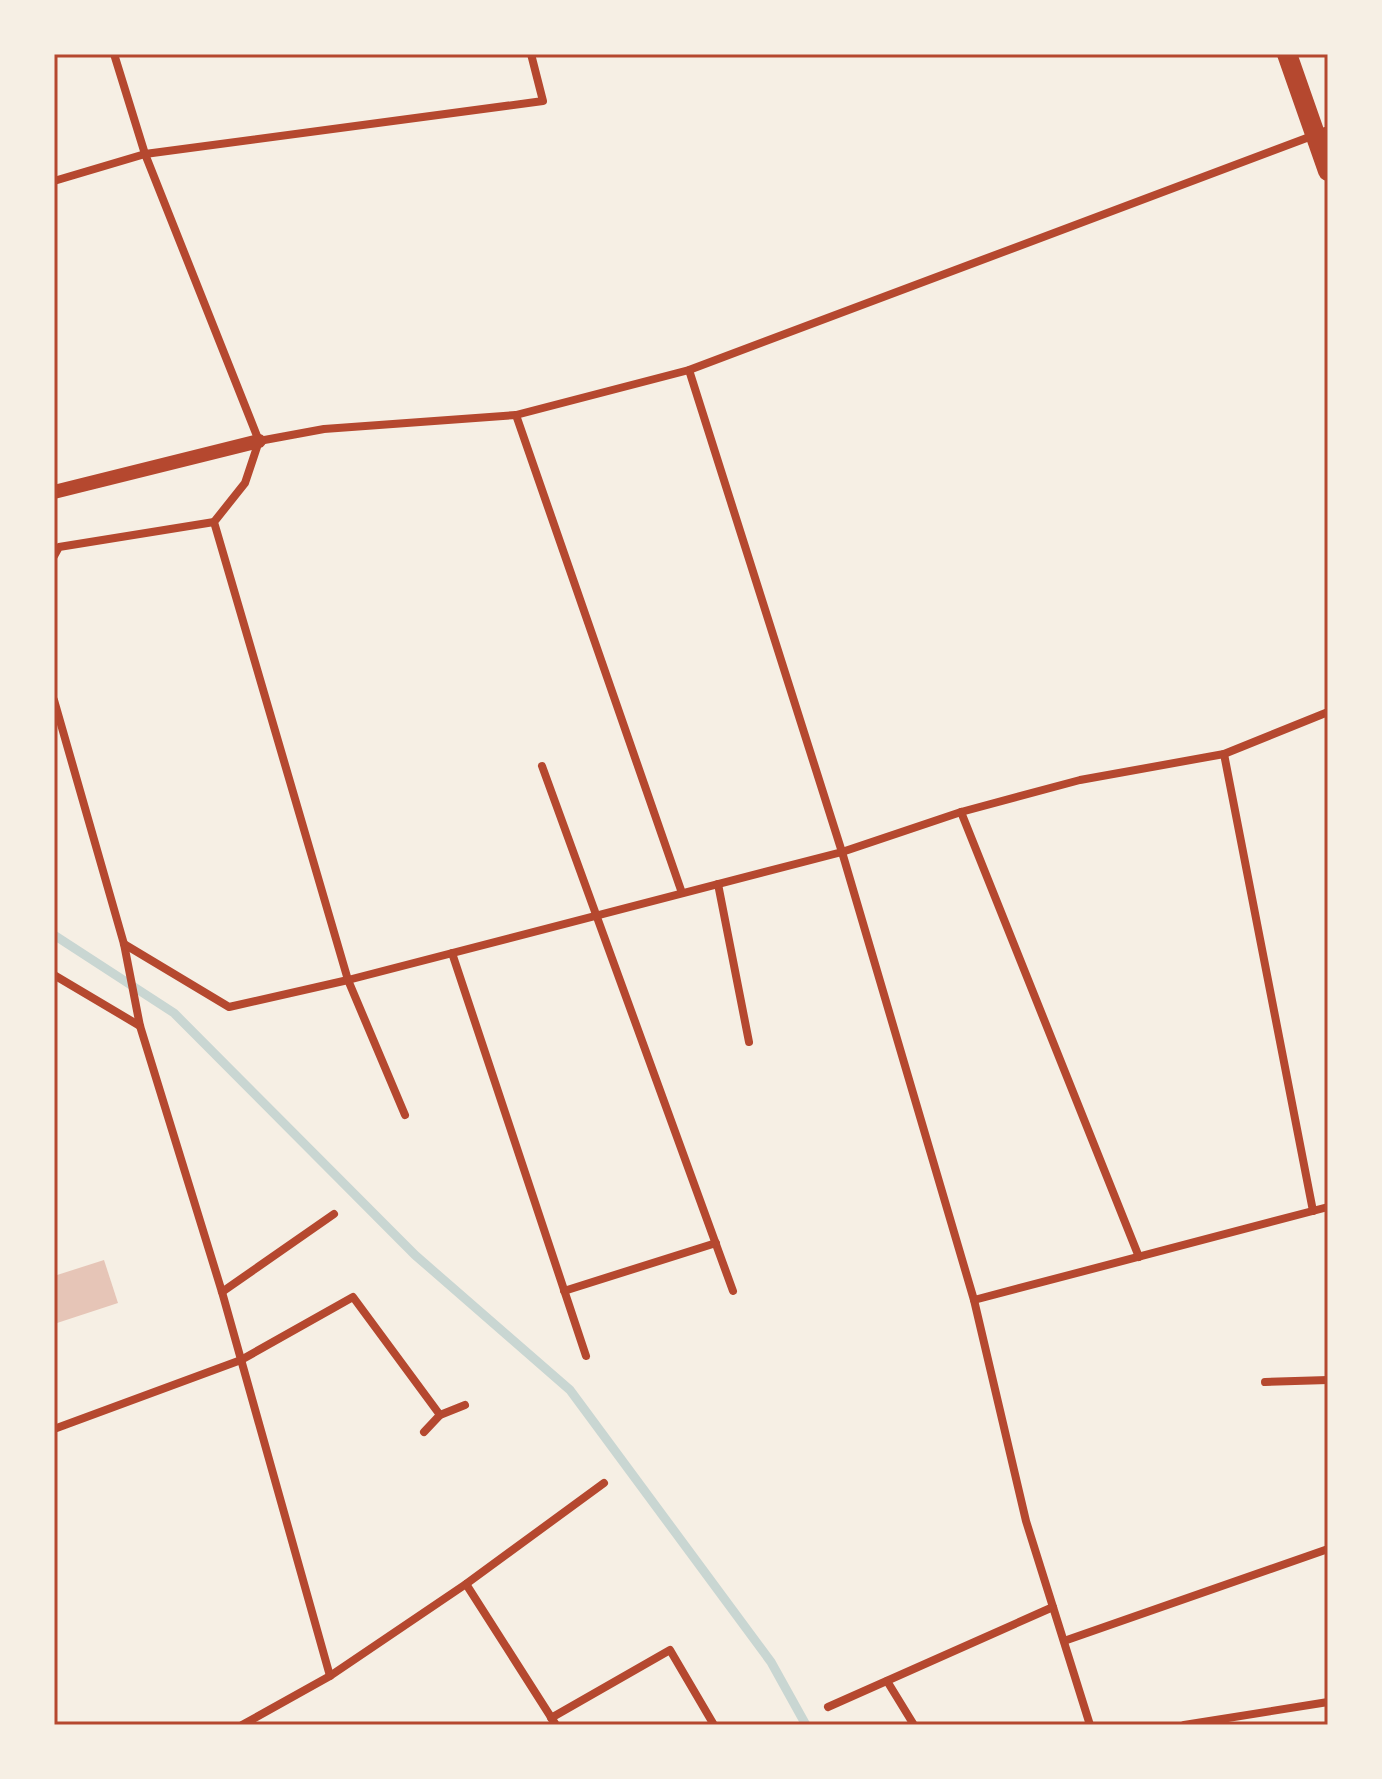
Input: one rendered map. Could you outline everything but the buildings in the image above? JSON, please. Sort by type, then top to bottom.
[{"type":"main road","points":[[1287,54],[1321,132],[1328,171]]},
{"type":"street","points":[[54,556],[59,547],[214,522],[245,483],[259,441],[145,154],[114,54]]},
{"type":"street","points":[[54,181],[145,154],[543,101],[531,54]]},
{"type":"street","points":[[54,492],[259,441],[324,429],[516,415],[689,370],[1321,132]]},
{"type":"street","points":[[689,370],[842,852],[974,1300],[1026,1521],[1090,1725]]},
{"type":"street","points":[[516,415],[682,893]]},
{"type":"street","points":[[214,522],[348,980],[405,1115]]},
{"type":"street","points":[[54,700],[124,944],[140,1026],[222,1292],[330,1676]]},
{"type":"street","points":[[124,944],[229,1007],[348,980],[842,852],[961,812],[1080,780],[1224,754],[1328,712]]},
{"type":"street","points":[[1224,754],[1313,1211]]},
{"type":"street","points":[[542,766],[733,1291]]},
{"type":"street","points":[[961,812],[1139,1257]]},
{"type":"street","points":[[718,884],[749,1042]]},
{"type":"street","points":[[452,953],[586,1356]]},
{"type":"street","points":[[54,975],[140,1026]]},
{"type":"street","points":[[974,1300],[1328,1207]]},
{"type":"street","points":[[222,1292],[334,1214]]},
{"type":"street","points":[[564,1291],[716,1243]]},
{"type":"street","points":[[54,1429],[241,1360],[353,1297],[440,1415]]},
{"type":"street","points":[[1265,1382],[1328,1380]]},
{"type":"street","points":[[424,1432],[440,1415],[465,1405]]},
{"type":"street","points":[[242,1725],[330,1676],[466,1584],[604,1483]]},
{"type":"street","points":[[1064,1641],[1328,1549]]},
{"type":"street","points":[[466,1584],[554,1722],[670,1650],[714,1725]]},
{"type":"street","points":[[828,1707],[1053,1607]]},
{"type":"street","points":[[887,1681],[914,1725]]},
{"type":"street","points":[[1184,1725],[1328,1702]]},
{"type":"waterway","points":[[54,935],[174,1013],[415,1255],[570,1390],[771,1662],[806,1725]]}]
